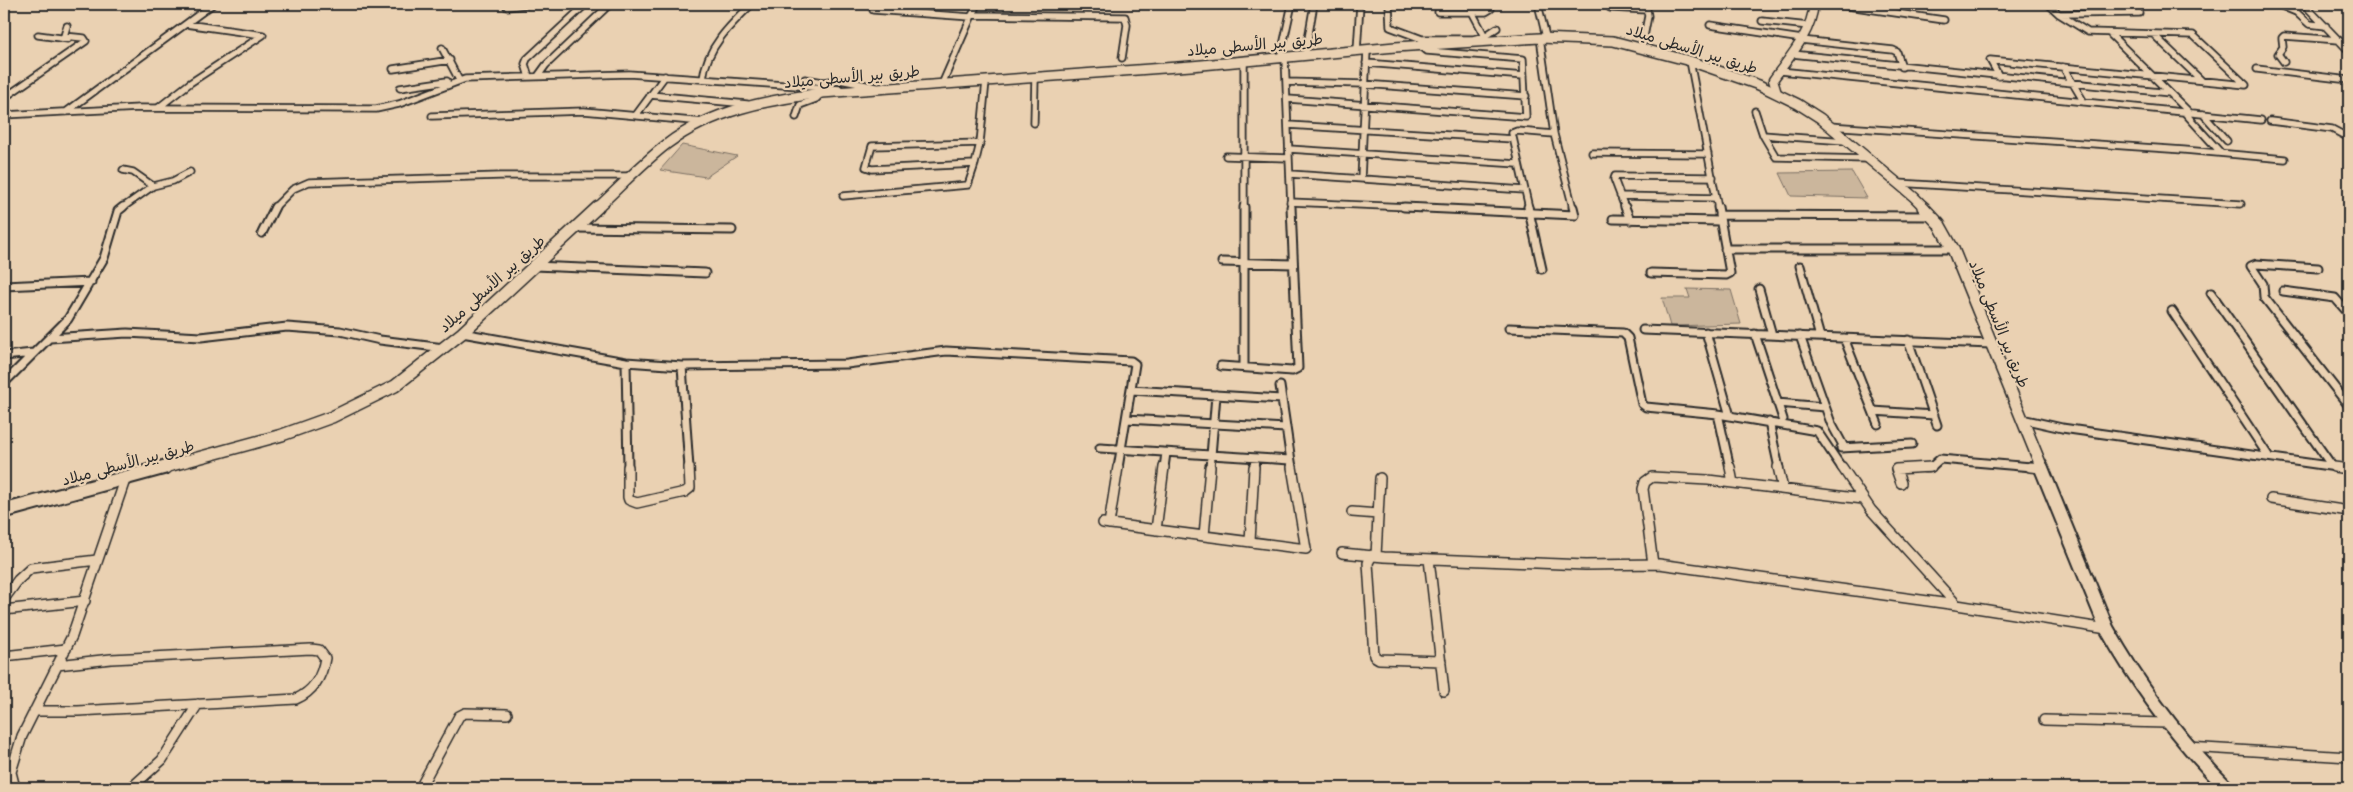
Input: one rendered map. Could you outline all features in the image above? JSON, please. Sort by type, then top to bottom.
[{"type":"main road","name":"طريق بير الأسطى ميلاد","points":[[4,512],[254,444],[325,420],[395,386],[462,333],[668,144],[703,122],[747,104],[822,92],[1283,59],[1486,39],[1590,39],[1642,47],[1743,79],[1777,93],[1810,111],[1829,126],[1898,183],[1932,216],[1953,250],[2107,629],[2132,675],[2166,723],[2186,747],[2227,788]]},
{"type":"street","points":[[203,4],[213,4]]},
{"type":"street","points":[[66,112],[213,4]]},
{"type":"street","points":[[507,7],[534,4]]},
{"type":"street","points":[[529,77],[525,64],[527,59],[586,4]]},
{"type":"street","points":[[538,76],[546,65],[610,4]]},
{"type":"street","points":[[703,79],[707,62],[720,40],[735,20],[752,4]]},
{"type":"street","points":[[876,4],[872,9],[874,11],[972,16],[1125,17],[1127,25],[1122,58]]},
{"type":"street","points":[[942,84],[977,4]]},
{"type":"street","points":[[1221,366],[1292,371],[1298,368],[1290,202],[1288,99],[1283,59],[1292,4]]},
{"type":"street","points":[[1305,56],[1314,4]]},
{"type":"street","points":[[1360,4],[1362,51],[1366,63],[1361,179]]},
{"type":"street","points":[[1389,4],[1390,27],[1416,38],[1486,39],[1497,28]]},
{"type":"street","points":[[1462,4],[1464,13]]},
{"type":"street","points":[[1438,12],[1464,13],[1489,11],[1490,4]]},
{"type":"street","points":[[1290,202],[1575,215],[1554,134],[1538,4]]},
{"type":"street","points":[[1642,47],[1647,10],[1646,4]]},
{"type":"street","points":[[1777,93],[1774,87],[1774,80],[1802,40],[1809,26],[1814,4]]},
{"type":"street","points":[[1834,4],[1944,20]]},
{"type":"street","points":[[1999,76],[1990,60],[2246,85],[2194,36],[2109,33],[2083,30],[2048,4]]},
{"type":"street","points":[[2277,4],[2296,12],[2310,25],[2326,26]]},
{"type":"street","points":[[2304,4],[2349,51]]},
{"type":"street","points":[[1610,8],[1647,10]]},
{"type":"street","points":[[1472,12],[1486,39]]},
{"type":"street","points":[[2059,14],[2139,13]]},
{"type":"street","points":[[1762,20],[1809,26]]},
{"type":"street","points":[[158,108],[190,83],[263,36],[261,34],[186,24]]},
{"type":"street","points":[[1710,25],[1802,40],[1893,50],[1897,52],[1902,67]]},
{"type":"street","points":[[67,26],[64,36],[84,38],[86,41]]},
{"type":"street","points":[[2109,33],[2170,94],[2221,153]]},
{"type":"street","points":[[2153,34],[2202,81]]},
{"type":"street","points":[[38,35],[86,41]]},
{"type":"street","points":[[2284,62],[2278,54],[2283,47],[2282,38],[2284,36],[2339,40]]},
{"type":"street","points":[[4,98],[86,41]]},
{"type":"street","points":[[1288,99],[1525,118],[1527,116],[1524,60],[1521,58],[1428,52],[1421,46]]},
{"type":"street","points":[[442,48],[450,60],[458,80]]},
{"type":"street","points":[[1792,54],[2170,94]]},
{"type":"street","points":[[393,69],[450,60]]},
{"type":"street","points":[[1651,274],[1728,275],[1713,177],[1690,61]]},
{"type":"street","points":[[1244,62],[1244,367]]},
{"type":"street","points":[[1366,63],[1524,76]]},
{"type":"street","points":[[2063,67],[2084,102]]},
{"type":"street","points":[[2257,69],[2349,80]]},
{"type":"street","points":[[1780,71],[2261,120]]},
{"type":"street","points":[[400,88],[458,80],[606,74],[814,86],[849,91]]},
{"type":"street","points":[[636,115],[665,76]]},
{"type":"street","points":[[1034,123],[1035,78]]},
{"type":"street","points":[[805,79],[823,82],[840,80],[881,88]]},
{"type":"street","points":[[1743,79],[1774,80]]},
{"type":"street","points":[[4,116],[158,108],[376,109],[399,104],[458,80]]},
{"type":"street","points":[[844,196],[968,185],[980,143],[985,113],[986,81]]},
{"type":"street","points":[[1287,82],[1364,84],[1526,96]]},
{"type":"street","points":[[796,117],[795,115],[800,104],[816,99],[822,92]]},
{"type":"street","points":[[650,95],[747,104]]},
{"type":"street","points":[[432,116],[584,111],[703,122]]},
{"type":"street","points":[[1755,111],[1774,155],[1779,157],[1868,159]]},
{"type":"street","points":[[2203,114],[2227,141]]},
{"type":"street","points":[[2270,121],[2332,129],[2349,138]]},
{"type":"street","points":[[1288,125],[1513,139]]},
{"type":"street","points":[[1829,126],[2285,159]]},
{"type":"street","points":[[1542,269],[1512,133],[1514,131],[1554,134]]},
{"type":"street","points":[[1764,135],[1846,141]]},
{"type":"street","points":[[975,164],[872,169],[866,167],[872,146],[980,143]]},
{"type":"street","points":[[1289,149],[1518,164]]},
{"type":"street","points":[[1592,153],[1708,154]]},
{"type":"street","points":[[1226,156],[1289,158]]},
{"type":"street","points":[[123,170],[132,172],[153,186]]},
{"type":"street","points":[[4,383],[68,319],[104,258],[117,214],[153,186],[173,181],[190,172]]},
{"type":"street","points":[[1290,174],[1524,190]]},
{"type":"street","points":[[262,233],[274,210],[286,194],[296,187],[309,182],[500,176],[631,176]]},
{"type":"street","points":[[1630,220],[1620,196],[1615,176],[1713,177]]},
{"type":"street","points":[[1898,183],[2241,204]]},
{"type":"street","points":[[1620,196],[1716,198]]},
{"type":"street","points":[[1613,219],[1932,216]]},
{"type":"street","points":[[575,228],[732,230]]},
{"type":"street","points":[[1725,248],[1953,250]]},
{"type":"street","points":[[1222,262],[1293,264]]},
{"type":"street","points":[[2318,268],[2256,264],[2251,266],[2263,284],[2264,297],[2349,406]]},
{"type":"street","points":[[534,266],[706,272]]},
{"type":"street","points":[[1800,266],[1820,337]]},
{"type":"street","points":[[4,286],[91,282]]},
{"type":"street","points":[[1759,289],[1772,335]]},
{"type":"street","points":[[2283,291],[2335,298],[2349,314]]},
{"type":"street","points":[[2211,293],[2332,466]]},
{"type":"street","points":[[2172,311],[2269,457]]},
{"type":"street","points":[[50,338],[118,333],[201,337],[287,327],[340,331],[380,340],[444,348]]},
{"type":"street","points":[[1509,328],[1573,333],[1621,332],[1628,338],[1644,406],[1718,414],[1813,429],[1819,432],[1862,499],[1957,605]]},
{"type":"street","points":[[1644,330],[1991,344]]},
{"type":"street","points":[[1706,332],[1730,416]]},
{"type":"street","points":[[462,333],[626,362],[682,366],[847,364],[932,352],[1131,361],[1135,364],[1121,450],[1106,524],[1302,550],[1307,548],[1290,460],[1280,386]]},
{"type":"street","points":[[1755,334],[1783,419]]},
{"type":"street","points":[[1800,336],[1841,448],[1912,444]]},
{"type":"street","points":[[1844,338],[1878,424]]},
{"type":"street","points":[[1908,340],[1937,425]]},
{"type":"street","points":[[4,356],[33,353]]},
{"type":"street","points":[[626,362],[628,497],[629,500],[637,503],[685,492],[690,488],[682,366]]},
{"type":"street","points":[[1131,390],[1282,399]]},
{"type":"street","points":[[1204,536],[1216,395]]},
{"type":"street","points":[[1778,403],[1825,407]]},
{"type":"street","points":[[1873,411],[1934,415]]},
{"type":"street","points":[[1718,414],[1733,483]]},
{"type":"street","points":[[1126,419],[1286,428]]},
{"type":"street","points":[[2022,420],[2062,428],[2349,469]]},
{"type":"street","points":[[1769,422],[1783,489]]},
{"type":"street","points":[[1100,448],[1290,460]]},
{"type":"street","points":[[1156,530],[1166,452]]},
{"type":"street","points":[[1250,542],[1255,458]]},
{"type":"street","points":[[1901,482],[1895,472],[1896,469],[1930,468],[1936,460],[1942,459],[2042,468]]},
{"type":"street","points":[[1653,564],[1643,489],[1645,482],[1657,476],[1733,483],[1862,499]]},
{"type":"street","points":[[1380,478],[1374,556],[1368,563],[1374,656],[1379,659],[1441,661]]},
{"type":"street","points":[[14,788],[11,772],[14,760],[34,711],[66,649],[85,601],[125,480]]},
{"type":"street","points":[[2270,499],[2349,511]]},
{"type":"street","points":[[1352,512],[1378,514]]},
{"type":"street","points":[[1342,553],[1429,559],[1586,565],[1653,564],[1957,605],[2107,629]]},
{"type":"street","points":[[1429,559],[1444,692]]},
{"type":"street","points":[[4,599],[18,580],[31,568],[97,560]]},
{"type":"street","points":[[4,610],[85,601]]},
{"type":"street","points":[[4,656],[66,649]]},
{"type":"street","points":[[34,711],[78,711],[287,700],[303,696],[318,682],[325,658],[319,650],[311,649],[111,659],[57,665]]},
{"type":"street","points":[[131,788],[162,760],[198,704]]},
{"type":"street","points":[[420,788],[459,716],[465,713],[507,714]]},
{"type":"street","points":[[2044,720],[2166,723]]},
{"type":"street","points":[[2186,747],[2349,757]]},
{"type":"shaded area","points":[[682,145],[737,156],[706,177],[660,170]]},
{"type":"shaded area","points":[[1852,172],[1867,198],[1791,196],[1780,173]]},
{"type":"shaded area","points":[[1687,289],[1731,290],[1741,324],[1670,326],[1662,298],[1690,298]]}]
